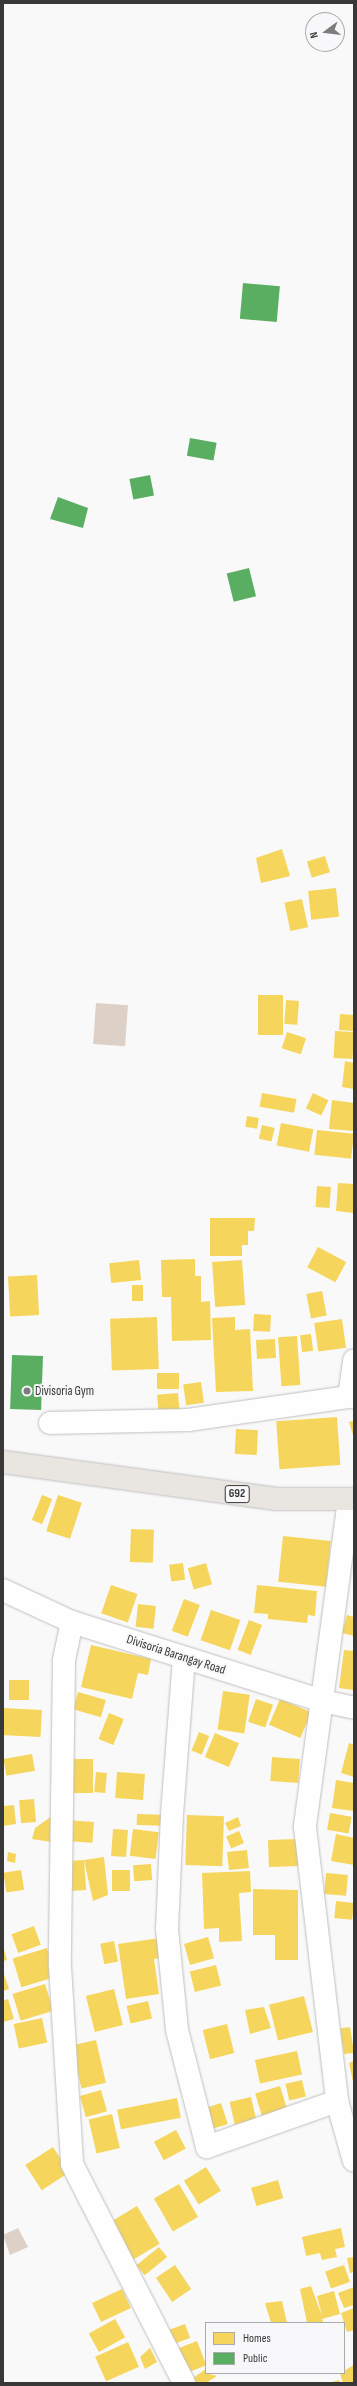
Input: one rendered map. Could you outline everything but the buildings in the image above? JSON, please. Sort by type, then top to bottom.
[{"type":"main road","name":"692","points":[[3,1462],[277,1499],[352,1500]]},
{"type":"street","points":[[50,1423],[188,1420],[352,1396],[354,1360]]},
{"type":"street","points":[[352,1500],[305,1827],[337,2101],[354,2161]]},
{"type":"street","name":"Divisoria Barangay Road","points":[[3,1590],[72,1622],[322,1701],[354,1708]]},
{"type":"street","points":[[72,1622],[64,1661],[60,1966],[72,2164],[184,2383]]},
{"type":"street","points":[[184,1658],[172,1815],[168,1929],[177,2030],[207,2147],[337,2101]]},
{"type":"place","name":"Divisoria Gym","points":[[27,1391]]}]
